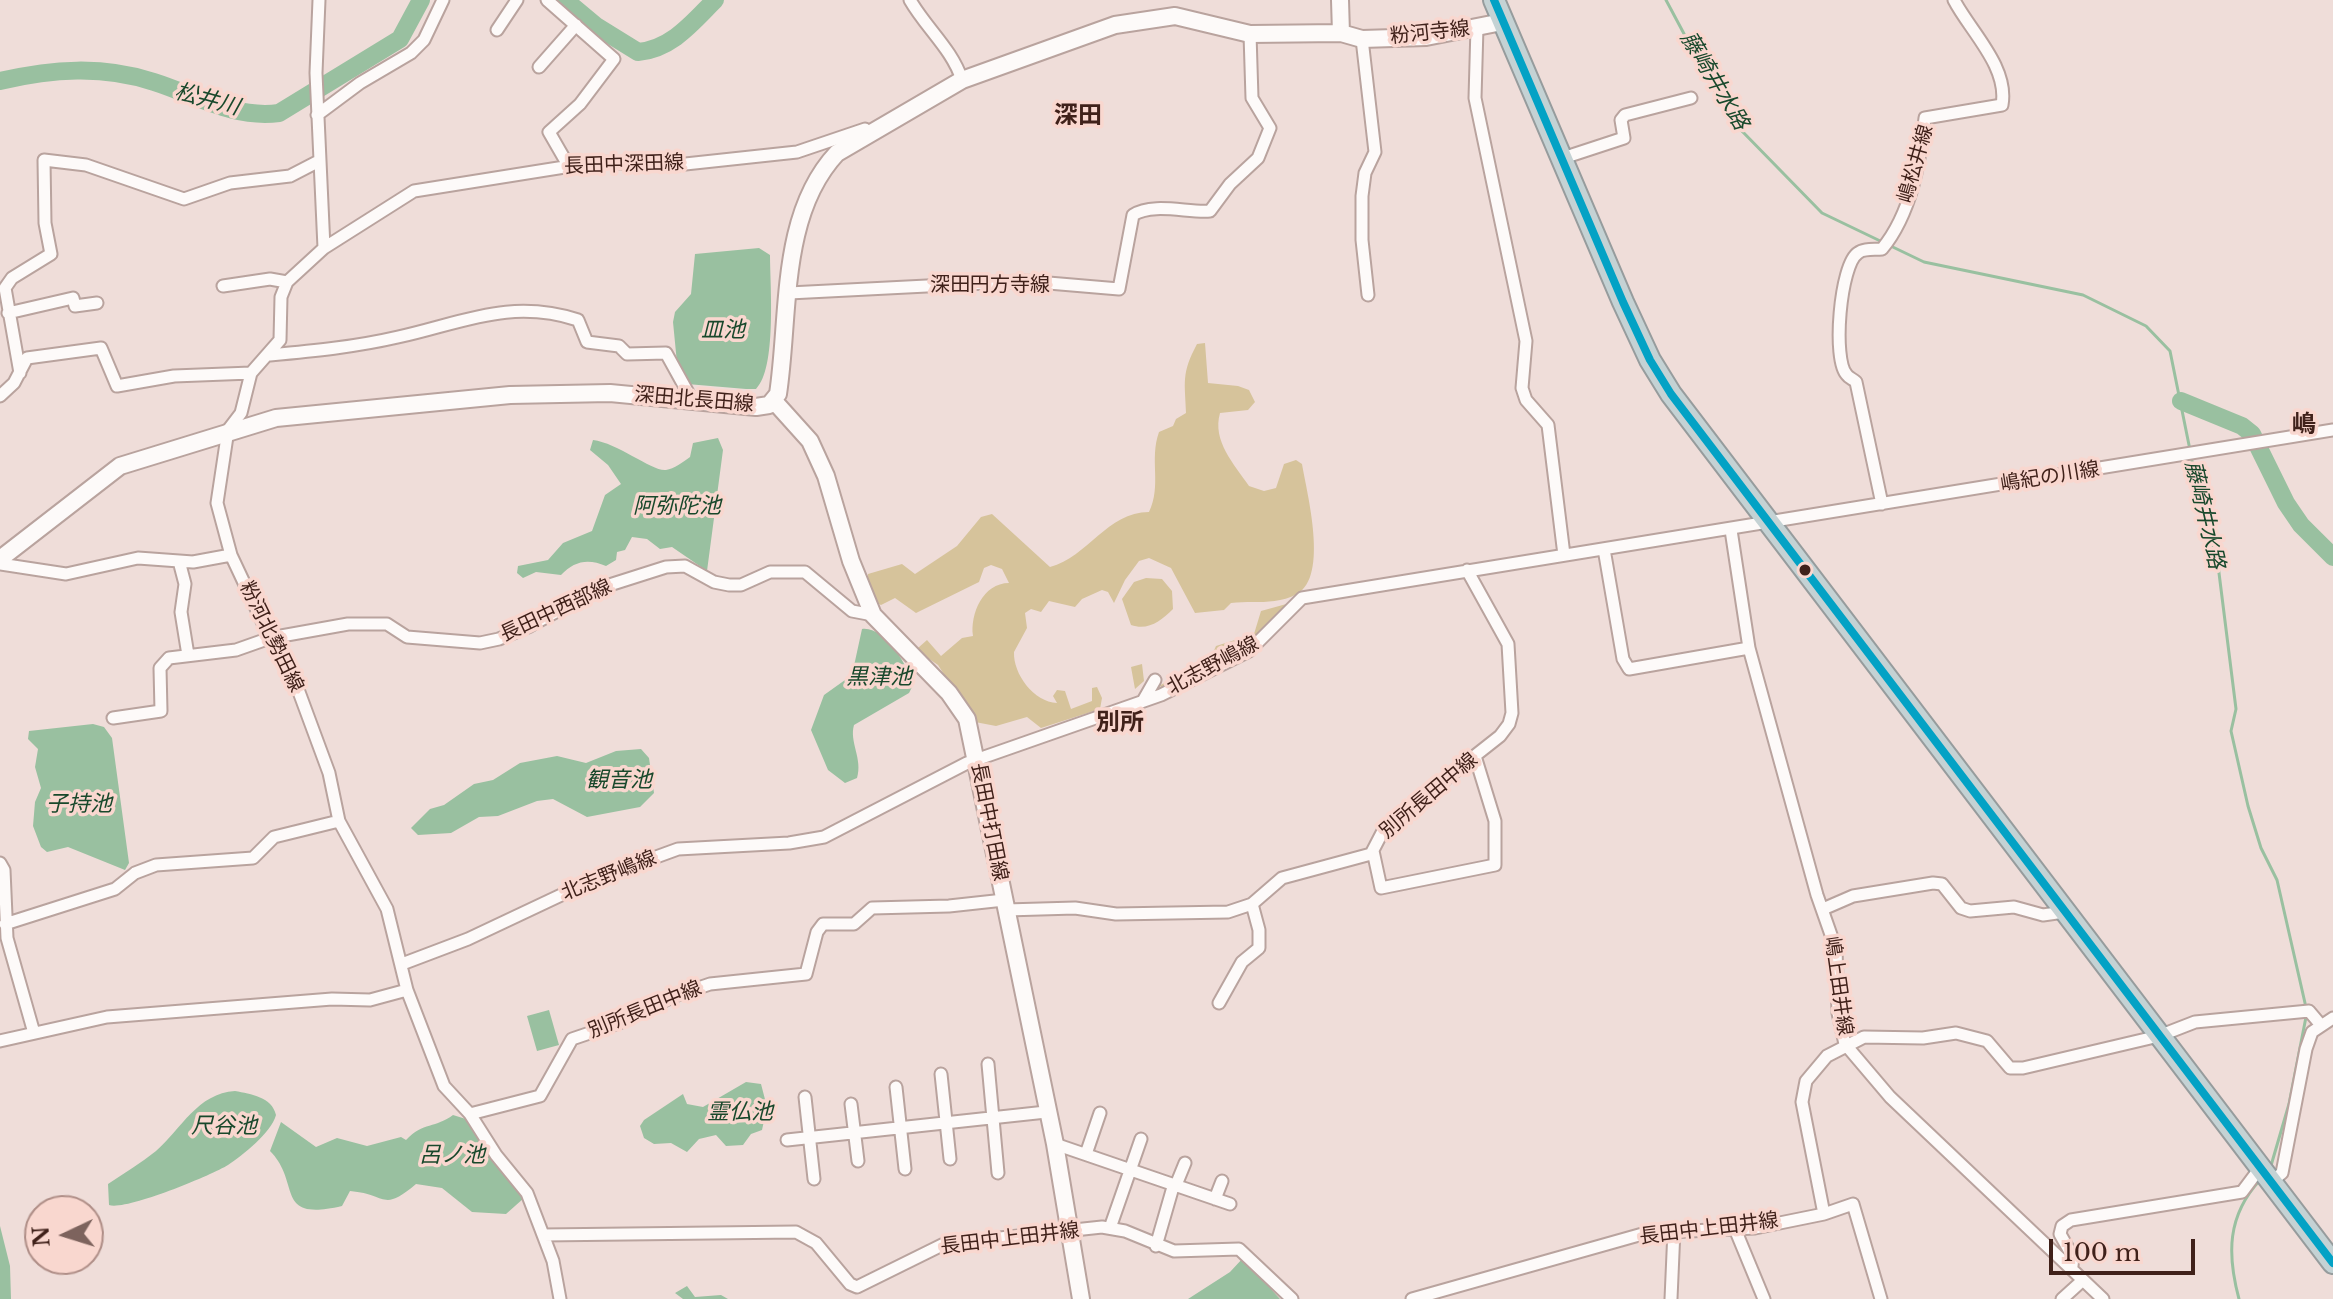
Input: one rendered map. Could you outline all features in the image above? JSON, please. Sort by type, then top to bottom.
[{"type":"highway","points":[[1494,0],[1650,360],[1690,421],[2333,1263]]},
{"type":"street","points":[[0,396],[7,393],[27,358],[101,348],[117,386],[174,376],[251,373],[270,355],[280,340],[281,297],[287,282],[324,248],[316,73],[319,0]]},
{"type":"street","points":[[317,111],[411,53],[424,40],[443,0]]},
{"type":"street","points":[[497,30],[517,0]]},
{"type":"street","points":[[547,0],[614,59],[580,104],[549,132],[568,165]]},
{"type":"street","points":[[910,0],[928,31],[955,60],[962,80]]},
{"type":"street","points":[[1340,0],[1341,33]]},
{"type":"street","name":"嶋松井線","points":[[1882,504],[1856,382],[1845,373],[1839,333],[1844,279],[1859,251],[1886,244],[1920,163],[1925,118],[2002,105],[2003,95],[1989,53],[1954,0]]},
{"type":"street","name":"深田北長田線","points":[[0,561],[120,466],[228,430],[312,412],[510,395],[610,393],[756,407],[774,401],[802,215],[815,185],[837,153],[962,80],[1115,25],[1158,18],[1189,18],[1250,34],[1341,33]]},
{"type":"street","name":"粉河寺線","points":[[1341,33],[1362,39],[1426,37],[1458,28],[1502,22]]},
{"type":"street","points":[[539,67],[576,25]]},
{"type":"street","points":[[1477,27],[1475,98],[1526,341],[1522,388],[1526,400],[1548,425],[1564,555]]},
{"type":"street","name":"深田円方寺線","points":[[789,293],[1025,281],[1119,289],[1133,215],[1140,210],[1165,212],[1177,207],[1210,211],[1230,184],[1258,158],[1270,128],[1252,98],[1250,34]]},
{"type":"street","points":[[1362,39],[1375,152],[1362,196],[1362,240],[1368,295]]},
{"type":"street","points":[[1563,158],[1624,138],[1621,123],[1625,115],[1691,98]]},
{"type":"street","name":"長田中深田線","points":[[324,248],[414,191],[596,162],[676,165],[797,152],[888,123]]},
{"type":"street","points":[[20,373],[6,318],[7,282],[51,254],[45,223],[44,160],[86,165],[184,199],[230,183],[290,176],[319,161]]},
{"type":"street","points":[[223,286],[270,279],[287,282]]},
{"type":"street","points":[[6,318],[73,298],[75,306],[97,303]]},
{"type":"street","points":[[270,355],[368,344],[473,315],[542,314],[578,320],[587,342],[619,346],[627,354],[666,353],[692,400]]},
{"type":"street","name":"粉河北勢田線","points":[[251,373],[241,413],[228,430],[217,503],[231,555],[270,638],[292,673],[329,773],[339,821],[387,909],[407,990],[444,1086],[470,1114],[496,1155],[527,1193],[543,1235],[560,1299]]},
{"type":"street","name":"長田中打田線","points":[[774,401],[810,441],[826,476],[851,561],[873,615],[949,693],[967,719],[1055,1144],[1081,1299]]},
{"type":"street","name":"嶋紀の川線","points":[[1767,524],[2333,430]]},
{"type":"street","name":"北志野嶋線","points":[[402,964],[468,939],[593,880],[678,849],[789,843],[824,837],[977,759],[1143,701],[1249,651],[1302,598],[1767,524]]},
{"type":"street","name":"嶋上田井線","points":[[1731,530],[1749,648],[1836,949],[1838,1013],[1845,1044],[1890,1097],[2072,1266],[2103,1299]]},
{"type":"street","points":[[1604,549],[1623,659],[1629,669],[1749,648]]},
{"type":"street","points":[[0,561],[58,574],[138,558],[193,562],[231,555]]},
{"type":"street","points":[[113,718],[161,711],[162,663],[169,658],[188,655],[181,612],[185,584],[179,561]]},
{"type":"street","name":"長田中西部線","points":[[188,655],[236,650],[270,638],[348,624],[379,623],[392,626],[407,637],[480,643],[530,626],[600,588],[666,567],[685,566],[714,582],[729,585],[741,585],[770,572],[805,572],[852,611],[873,615]]},
{"type":"street","name":"別所長田中線","points":[[470,1114],[540,1096],[572,1039],[619,1023],[672,997],[720,982],[806,974],[817,932],[823,924],[854,924],[872,908],[1005,905],[1075,908],[1116,914],[1228,912],[1252,904],[1282,878],[1355,860],[1373,851],[1378,835],[1384,829],[1415,810],[1500,736],[1509,724],[1511,671],[1508,644],[1502,627],[1467,570]]},
{"type":"street","points":[[1143,701],[1155,680]]},
{"type":"street","points":[[1373,851],[1379,887],[1383,889],[1495,865],[1495,821],[1475,756]]},
{"type":"street","points":[[5,924],[115,889],[135,873],[156,865],[253,858],[274,837],[339,821]]},
{"type":"street","points":[[0,863],[4,870],[5,924],[34,1033]]},
{"type":"street","points":[[1823,909],[1853,896],[1933,883],[1942,884],[1961,908],[1970,911],[2014,907],[2043,915],[2064,912]]},
{"type":"street","points":[[1219,1003],[1242,962],[1259,948],[1259,930],[1252,904]]},
{"type":"street","points":[[0,1041],[107,1017],[319,1000],[370,1000],[407,990]]},
{"type":"street","points":[[1821,1214],[1802,1102],[1813,1070],[1845,1044],[1864,1037],[1971,1034],[1995,1048],[2010,1068],[2023,1068],[2159,1036],[2195,1022],[2306,1011],[2320,1024]]},
{"type":"street","points":[[2072,1266],[2073,1257],[2060,1234],[2062,1226],[2071,1220],[2242,1192],[2265,1175],[2282,1173],[2306,1049],[2320,1024],[2333,1018]]},
{"type":"street","points":[[988,1064],[998,1173]]},
{"type":"street","points":[[941,1074],[950,1159]]},
{"type":"street","points":[[896,1087],[905,1169]]},
{"type":"street","points":[[805,1097],[814,1179]]},
{"type":"street","points":[[851,1104],[858,1161]]},
{"type":"street","points":[[787,1140],[1046,1112]]},
{"type":"street","points":[[1086,1154],[1100,1113]]},
{"type":"street","points":[[1110,1228],[1141,1139]]},
{"type":"street","points":[[1055,1144],[1230,1204]]},
{"type":"street","points":[[1156,1246],[1185,1163]]},
{"type":"street","points":[[1215,1199],[1222,1181]]},
{"type":"street","name":"長田中上田井線","points":[[1412,1299],[1646,1233],[1735,1229],[1821,1214],[1853,1204],[1881,1299]]},
{"type":"street","name":"長田中上田井線","points":[[543,1235],[796,1232],[816,1243],[850,1284],[857,1287],[944,1244],[1110,1228],[1125,1231],[1156,1246],[1194,1253],[1239,1249],[1292,1299]]},
{"type":"street","points":[[1735,1229],[1764,1299]]},
{"type":"street","points":[[1671,1299],[1674,1230]]},
{"type":"street","points":[[2062,1299],[2083,1280]]},
{"type":"shaded area","points":[[1205,343],[1208,383],[1249,390],[1255,402],[1248,410],[1220,413],[1218,423],[1226,452],[1249,486],[1264,491],[1276,488],[1284,464],[1296,460],[1302,464],[1314,553],[1307,584],[1288,598],[1231,603],[1224,610],[1195,613],[1171,568],[1149,558],[1139,561],[1114,603],[1108,592],[1102,590],[1082,599],[1075,607],[1049,601],[1041,612],[1031,609],[1025,613],[1027,628],[1014,652],[1021,678],[1040,698],[1057,703],[1053,696],[1057,690],[1065,691],[1071,709],[1092,701],[1092,688],[1097,687],[1102,698],[1100,709],[1041,728],[1027,717],[996,726],[975,722],[938,665],[919,652],[918,648],[927,640],[941,656],[962,638],[973,636],[974,618],[980,601],[992,588],[1009,583],[1002,569],[991,565],[984,568],[979,582],[916,613],[895,598],[881,605],[876,602],[868,592],[868,574],[902,564],[915,574],[957,546],[981,517],[992,514],[1050,567],[1076,554],[1121,519],[1149,512],[1155,492],[1155,453],[1159,432],[1173,426],[1176,419],[1186,413],[1186,371],[1197,344]]},
{"type":"shaded area","points":[[1146,578],[1162,579],[1172,591],[1173,609],[1154,624],[1137,627],[1131,625],[1122,599],[1134,582]]},
{"type":"shaded area","points":[[1290,603],[1249,648],[1165,688],[1159,686],[1212,655],[1216,646],[1254,634],[1261,611]]},
{"type":"shaded area","points":[[1142,664],[1144,681],[1135,689],[1131,667]]},
{"type":"water","name":"皿池","points":[[759,248],[770,255],[770,345],[763,378],[756,389],[687,384],[677,363],[673,322],[675,312],[691,294],[695,254]]},
{"type":"water","name":"阿弥陀池","points":[[718,438],[723,450],[707,571],[672,547],[660,549],[647,539],[632,537],[625,550],[617,552],[616,560],[606,566],[587,562],[576,564],[561,575],[536,572],[523,578],[517,573],[518,566],[548,560],[563,543],[592,531],[605,495],[621,484],[608,465],[590,450],[593,440],[666,470],[690,457],[693,443]]},
{"type":"water","name":"黒津池","points":[[862,629],[879,634],[895,649],[907,669],[912,687],[909,693],[854,725],[857,778],[845,783],[828,770],[811,730],[824,695],[852,675]]},
{"type":"water","name":"子持池","points":[[93,724],[104,727],[112,738],[129,863],[125,870],[68,847],[47,852],[41,847],[33,826],[35,802],[41,788],[35,767],[38,749],[28,739],[29,731]]},
{"type":"water","name":"観音池","points":[[641,749],[649,758],[654,793],[640,807],[587,817],[553,799],[537,801],[498,816],[479,817],[451,833],[418,835],[411,828],[430,809],[444,805],[474,784],[493,780],[520,763],[557,756],[586,763],[616,751]]},
{"type":"water","points":[[549,1010],[559,1045],[537,1051],[527,1016]]},
{"type":"water","name":"霊仏池","points":[[746,1082],[761,1084],[767,1107],[762,1130],[751,1134],[743,1145],[726,1146],[716,1135],[699,1139],[687,1152],[671,1143],[654,1144],[644,1138],[640,1126],[644,1120],[683,1094],[687,1104],[703,1107]]},
{"type":"water","name":"尺谷池","points":[[235,1091],[260,1097],[274,1109],[276,1115],[273,1122],[256,1143],[228,1165],[204,1177],[149,1198],[109,1205],[108,1184],[156,1151],[200,1105],[222,1093]]},
{"type":"water","name":"呂ノ池","points":[[453,1115],[469,1120],[524,1198],[506,1214],[472,1212],[442,1188],[416,1184],[390,1200],[350,1191],[342,1206],[306,1209],[297,1204],[292,1196],[285,1175],[270,1151],[281,1122],[316,1147],[337,1138],[367,1146],[401,1137],[406,1140],[418,1130]]},
{"type":"water","points":[[0,1226],[10,1266],[11,1299],[0,1299]]},
{"type":"water","points":[[1243,1258],[1280,1299],[1188,1299],[1230,1272]]},
{"type":"water","points":[[687,1286],[695,1297],[721,1295],[728,1299],[683,1299],[675,1293]]},
{"type":"waterway","name":"松井川","points":[[0,81],[58,72],[115,73],[154,82],[246,113],[279,113],[400,39],[421,0]]},
{"type":"waterway","name":"松井川","points":[[565,0],[596,26],[638,52],[672,40],[715,0]]},
{"type":"waterway","name":"藤崎井水路","points":[[1666,0],[1714,90],[1739,128],[1822,213],[1924,262],[2083,295],[2146,326],[2170,351],[2190,450]]},
{"type":"waterway","points":[[2181,401],[2242,426],[2252,434],[2286,503],[2301,525],[2333,557]]},
{"type":"waterway","name":"藤崎井水路","points":[[2191,457],[2218,565],[2236,709],[2231,731],[2248,806],[2261,848],[2277,880],[2305,1003],[2306,1017],[2289,1104],[2270,1169]]},
{"type":"waterway","name":"藤崎井水路","points":[[2239,1299],[2233,1266],[2233,1236],[2241,1207],[2260,1180]]},
{"type":"transit line","points":[[1494,0],[1623,302],[1650,360],[1671,394],[2333,1263]]},
{"type":"district","name":"深田","points":[[1078,116]]},
{"type":"district","name":"嶋","points":[[2304,425]]},
{"type":"district","name":"別所","points":[[1120,723]]}]
